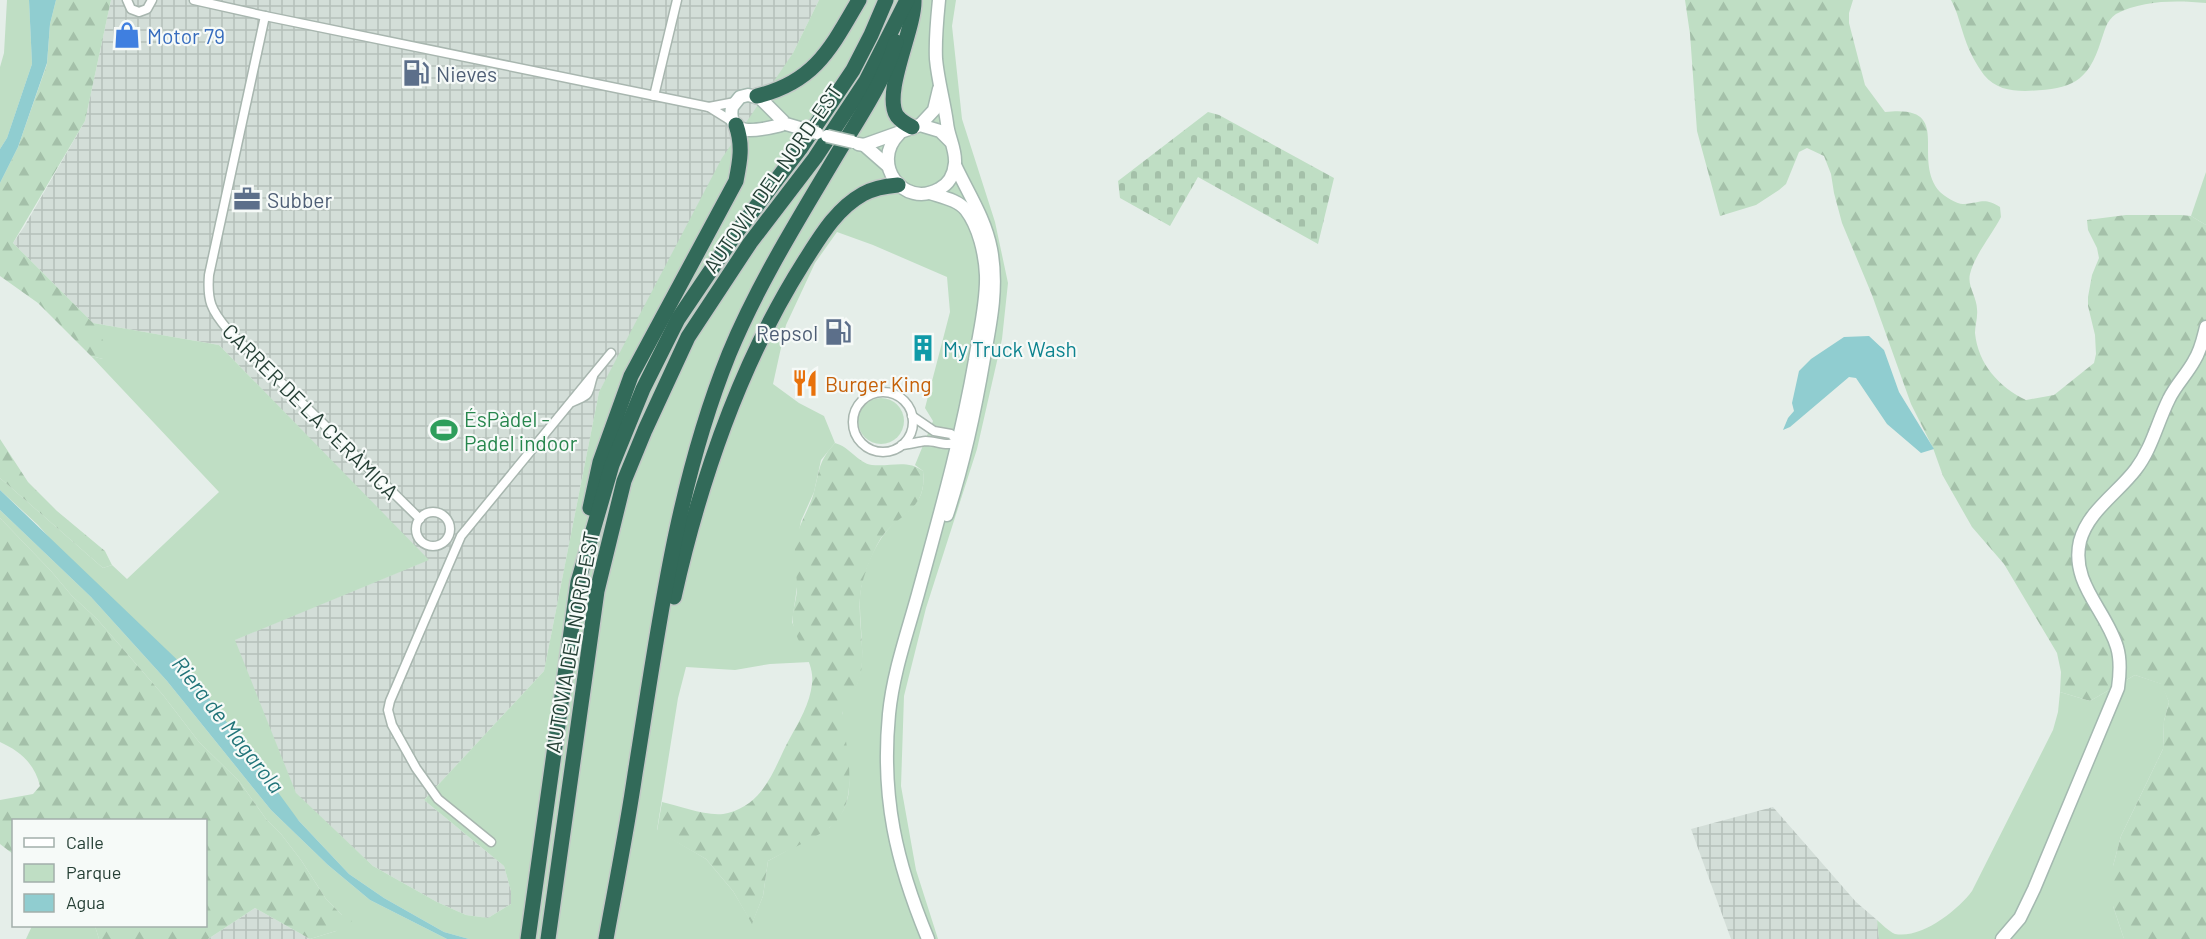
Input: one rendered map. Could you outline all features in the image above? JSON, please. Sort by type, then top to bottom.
[{"type":"highway","points":[[762,102],[798,81],[815,67],[859,0]]},
{"type":"highway","name":"AUTOVIA DEL NORD-EST","points":[[528,939],[578,582],[616,454],[643,389],[678,318],[736,233],[800,149],[853,70],[886,0]]},
{"type":"highway","points":[[909,2],[892,99],[897,116],[911,129]]},
{"type":"highway","points":[[606,939],[669,568],[687,486],[710,408],[729,354],[752,304],[808,201],[877,87],[894,50],[909,2]]},
{"type":"highway","name":"AUTOVIA DEL NORD-EST","points":[[548,939],[597,591],[624,481],[688,337],[750,243],[815,158],[860,90],[909,2]]},
{"type":"highway","points":[[578,582],[579,563],[600,462],[631,376],[736,181],[741,150],[735,124]]},
{"type":"highway","points":[[636,773],[644,744],[659,660],[688,540],[714,452],[737,393],[787,291],[821,235],[840,212],[863,194],[876,188],[898,184]]},
{"type":"main road","points":[[930,193],[944,186],[950,179],[955,165],[955,153],[947,125],[940,82],[935,37],[939,0]]},
{"type":"main road","points":[[888,166],[889,152],[894,139],[911,129],[934,110],[940,82]]},
{"type":"main road","points":[[786,124],[762,102],[744,95],[735,102],[731,111],[735,124],[746,130],[786,124],[858,144],[888,166],[898,184],[906,190],[916,194],[930,193],[952,200],[966,211],[976,228],[985,266],[985,290],[970,417],[959,441],[956,469]]},
{"type":"main road","points":[[758,129],[766,121],[762,102]]},
{"type":"main road","points":[[858,144],[911,129],[940,131],[952,143]]},
{"type":"main road","points":[[928,939],[906,881],[896,846],[887,775],[890,711],[900,654],[970,417],[994,304],[995,284],[988,236],[976,205],[955,165]]},
{"type":"main road","points":[[2002,939],[2020,918],[2034,889],[2118,687],[2120,673],[2116,646],[2111,632],[2085,587],[2078,556],[2080,541],[2091,519],[2143,459],[2169,398],[2199,353],[2206,327]]},
{"type":"street","points":[[127,0],[131,9],[139,12],[147,9],[153,1]]},
{"type":"street","points":[[194,0],[709,107],[735,124]]},
{"type":"street","points":[[654,96],[676,0]]},
{"type":"street","name":"CARRER DE LA CERÀMICA","points":[[265,16],[209,274],[209,301],[216,317],[228,330],[420,519]]},
{"type":"street","points":[[709,107],[735,102]]},
{"type":"street","points":[[491,842],[438,799],[416,768],[392,725],[388,710],[396,684],[457,544],[468,527],[611,353]]},
{"type":"street","points":[[901,446],[911,432],[912,416],[906,403],[891,392],[873,393],[865,397],[856,408],[853,425],[860,442],[867,447],[884,452],[924,441],[942,445],[959,441],[946,432],[934,431],[912,416]]},
{"type":"street","points":[[946,432],[970,417]]},
{"type":"street","points":[[942,445],[950,455],[956,469]]},
{"type":"street","points":[[434,512],[444,517],[449,526],[446,539],[434,546],[423,543],[417,534],[417,523],[420,519],[434,512]]},
{"type":"shaded area","points":[[111,0],[819,0],[793,53],[599,392],[544,671],[424,800],[504,866],[511,891],[511,904],[488,918],[466,915],[437,902],[373,866],[296,794],[234,640],[428,560],[219,345],[93,323],[13,243],[85,121]]},
{"type":"shaded area","points":[[1773,807],[1856,902],[1877,920],[1879,939],[1731,939],[1691,829]]},
{"type":"shaded area","points":[[255,908],[310,939],[208,939]]},
{"type":"green space","points":[[7,0],[29,0],[32,64],[7,138],[0,149],[0,67],[4,53]]},
{"type":"green space","points":[[56,0],[111,0],[85,121],[13,243],[93,323],[109,351],[103,359],[91,356],[38,303],[0,276],[0,183],[18,147],[47,64],[50,24]]},
{"type":"green space","points":[[819,0],[956,0],[952,26],[962,119],[995,222],[1008,283],[1002,339],[977,449],[926,608],[904,696],[901,786],[916,870],[938,939],[469,939],[444,932],[384,898],[349,874],[299,821],[38,525],[0,490],[0,478],[103,568],[112,565],[127,579],[219,492],[91,356],[103,359],[93,323],[219,345],[429,560],[235,640],[296,793],[373,866],[437,902],[466,915],[488,918],[511,904],[511,891],[504,866],[424,800],[544,671],[599,392],[722,158],[793,53]],"holes":[[[837,232],[947,277],[950,312],[925,408],[933,421],[915,465],[923,471],[923,483],[918,501],[892,525],[880,540],[871,556],[862,583],[860,600],[861,669],[842,715],[849,773],[847,801],[841,815],[830,827],[768,861],[763,896],[752,923],[733,891],[706,859],[657,830],[678,698],[686,667],[735,670],[770,664],[810,662],[792,622],[797,587],[799,531],[814,492],[821,460],[835,443],[824,416],[799,403],[773,384],[786,325],[815,263]]]},
{"type":"green space","points":[[1685,0],[1853,0],[1849,23],[1865,85],[1885,112],[1907,112],[1919,116],[1926,125],[1929,164],[1932,178],[1940,192],[1961,204],[1986,201],[2000,207],[2001,217],[1979,252],[1969,278],[1977,309],[1975,333],[1980,355],[1985,364],[1999,381],[2026,400],[2054,395],[2094,363],[2095,335],[2088,297],[2092,275],[2099,258],[2088,230],[2087,220],[2126,215],[2181,215],[2191,216],[2206,225],[2206,939],[2124,939],[2113,906],[2113,866],[2121,836],[2163,749],[2164,721],[2169,702],[2161,684],[2135,675],[2090,701],[2060,692],[2061,672],[2057,653],[2004,564],[1972,527],[1943,476],[1933,448],[1911,404],[1872,295],[1842,223],[1831,174],[1824,156],[1807,148],[1799,152],[1786,184],[1779,190],[1756,205],[1720,216],[1697,131],[1690,34]]},
{"type":"green space","points":[[1951,0],[2206,0],[2206,3],[2160,2],[2126,9],[2116,14],[2108,23],[2095,56],[2082,76],[2074,82],[2053,89],[2025,91],[2003,88],[1984,75],[1969,48]]},
{"type":"green space","points":[[1208,112],[1219,115],[1334,178],[1318,244],[1198,177],[1170,226],[1120,198],[1118,181]]},
{"type":"green space","points":[[2206,172],[2206,225],[2191,216]]},
{"type":"green space","points":[[881,398],[897,405],[904,421],[897,437],[881,444],[865,437],[858,421],[865,405]]},
{"type":"green space","points":[[0,439],[28,482],[57,511],[105,551],[112,565],[103,568],[0,478]]},
{"type":"green space","points":[[835,443],[867,464],[905,464],[917,467],[923,471],[923,485],[915,505],[884,534],[877,545],[862,585],[860,608],[862,667],[858,682],[842,714],[849,775],[846,805],[839,818],[829,828],[768,861],[763,896],[752,924],[733,891],[706,859],[657,831],[662,802],[713,814],[728,813],[741,808],[760,793],[767,783],[800,719],[809,698],[812,676],[811,668],[793,624],[797,588],[795,547],[800,526],[812,499],[822,461]]},
{"type":"green space","points":[[0,510],[91,597],[167,681],[271,810],[328,865],[370,900],[447,939],[310,939],[336,931],[342,915],[326,899],[301,860],[266,819],[239,781],[199,742],[163,695],[97,619],[72,596],[0,518]]},
{"type":"green space","points":[[0,518],[72,596],[97,619],[163,695],[199,742],[239,781],[266,819],[301,860],[326,899],[342,915],[352,921],[336,931],[310,939],[255,908],[208,939],[99,939],[95,927],[207,927],[207,819],[12,819],[12,853],[0,844],[0,800],[33,794],[40,786],[38,778],[26,759],[0,742]]},
{"type":"green space","points":[[2135,675],[2162,684],[2169,702],[2164,721],[2163,749],[2121,836],[2113,866],[2113,906],[2124,939],[1879,939],[1877,920],[1895,934],[1916,932],[1928,928],[1949,914],[1972,891],[2053,730],[2060,692],[2090,701]]},
{"type":"green space","points":[[32,927],[95,927],[99,939],[26,939]]},
{"type":"water","points":[[29,0],[56,0],[50,24],[47,63],[18,147],[0,183],[0,149],[7,138],[32,64]]},
{"type":"water","points":[[1869,336],[1884,350],[1899,392],[1934,449],[1921,453],[1887,424],[1856,378],[1849,377],[1790,427],[1783,430],[1794,411],[1792,403],[1799,371],[1811,359],[1844,337]]},
{"type":"water","points":[[0,490],[190,672],[299,821],[349,874],[384,898],[444,932],[469,939],[447,939],[370,900],[328,865],[271,810],[167,681],[91,597],[0,510]]},
{"type":"place","name":"Motor 79","points":[[127,35]]},
{"type":"place","name":"Nieves","points":[[416,73]]},
{"type":"place","name":"Subber","points":[[247,199]]},
{"type":"place","name":"Repsol","points":[[838,332]]},
{"type":"place","name":"My Truck Wash","points":[[923,348]]},
{"type":"place","name":"Burger King","points":[[805,383]]},
{"type":"place","name":"ÉsPàdel - Padel indoor","points":[[444,430]]},
{"type":"water label","name":"Riera de Magarola","points":[[229,724]]}]
